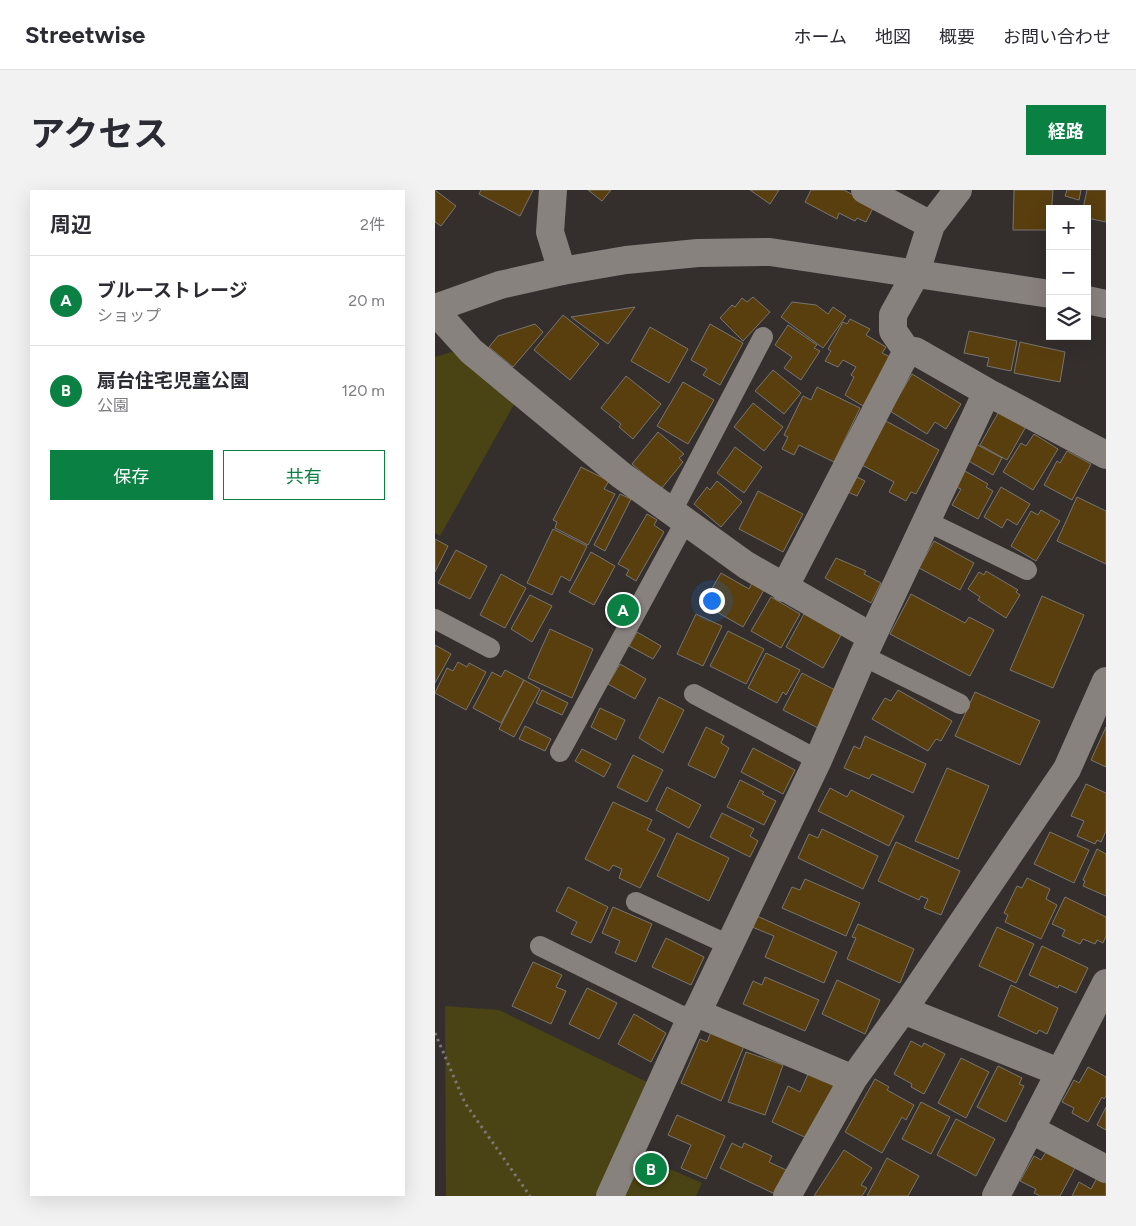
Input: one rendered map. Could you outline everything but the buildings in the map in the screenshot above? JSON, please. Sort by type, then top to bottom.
[{"type":"street","points":[[553,190],[550,232],[561,271]]},
{"type":"street","points":[[865,190],[931,224]]},
{"type":"street","points":[[907,351],[893,331],[893,315],[915,275],[931,224],[958,190]]},
{"type":"street","points":[[867,647],[784,588],[746,566],[621,475],[471,351],[435,309],[500,285],[561,271],[626,260],[698,253],[770,252],[1046,293]]},
{"type":"street","points":[[1091,301],[1106,304]]},
{"type":"street","points":[[907,351],[915,351],[987,392],[1106,455]]},
{"type":"street","points":[[784,588],[907,351]]},
{"type":"street","points":[[609,1196],[693,1017],[818,760],[867,647],[987,392]]},
{"type":"street","points":[[787,1196],[853,1079],[903,1010],[1067,769],[1106,681]]},
{"type":"street","points":[[996,1196],[1106,983]]},
{"type":"street","points":[[903,1010],[1059,1072]]},
{"type":"street","points":[[693,1017],[853,1079]]},
{"type":"street","points":[[1030,1129],[1106,1169]]},
{"type":"lane","points":[[560,752],[679,517],[763,337]]},
{"type":"lane","points":[[926,521],[1027,570]]},
{"type":"lane","points":[[435,619],[490,648]]},
{"type":"lane","points":[[867,647],[961,704]]},
{"type":"lane","points":[[694,694],[818,760]]},
{"type":"lane","points":[[636,902],[729,945]]},
{"type":"lane","points":[[540,946],[693,1017]]},
{"type":"path","points":[[435,1033],[465,1103],[530,1196]]},
{"type":"shaded area","points":[[451,352],[464,357],[516,401],[440,536],[435,533],[435,357]]},
{"type":"shaded area","points":[[445,1006],[499,1010],[651,1084],[597,1196],[446,1196]]},
{"type":"shaded area","points":[[638,1155],[702,1183],[696,1196],[619,1196]]},
{"type":"place","name":"ブルーストレージ","points":[[623,610]]},
{"type":"place","name":"扇台住宅児童公園","points":[[651,1169]]}]
